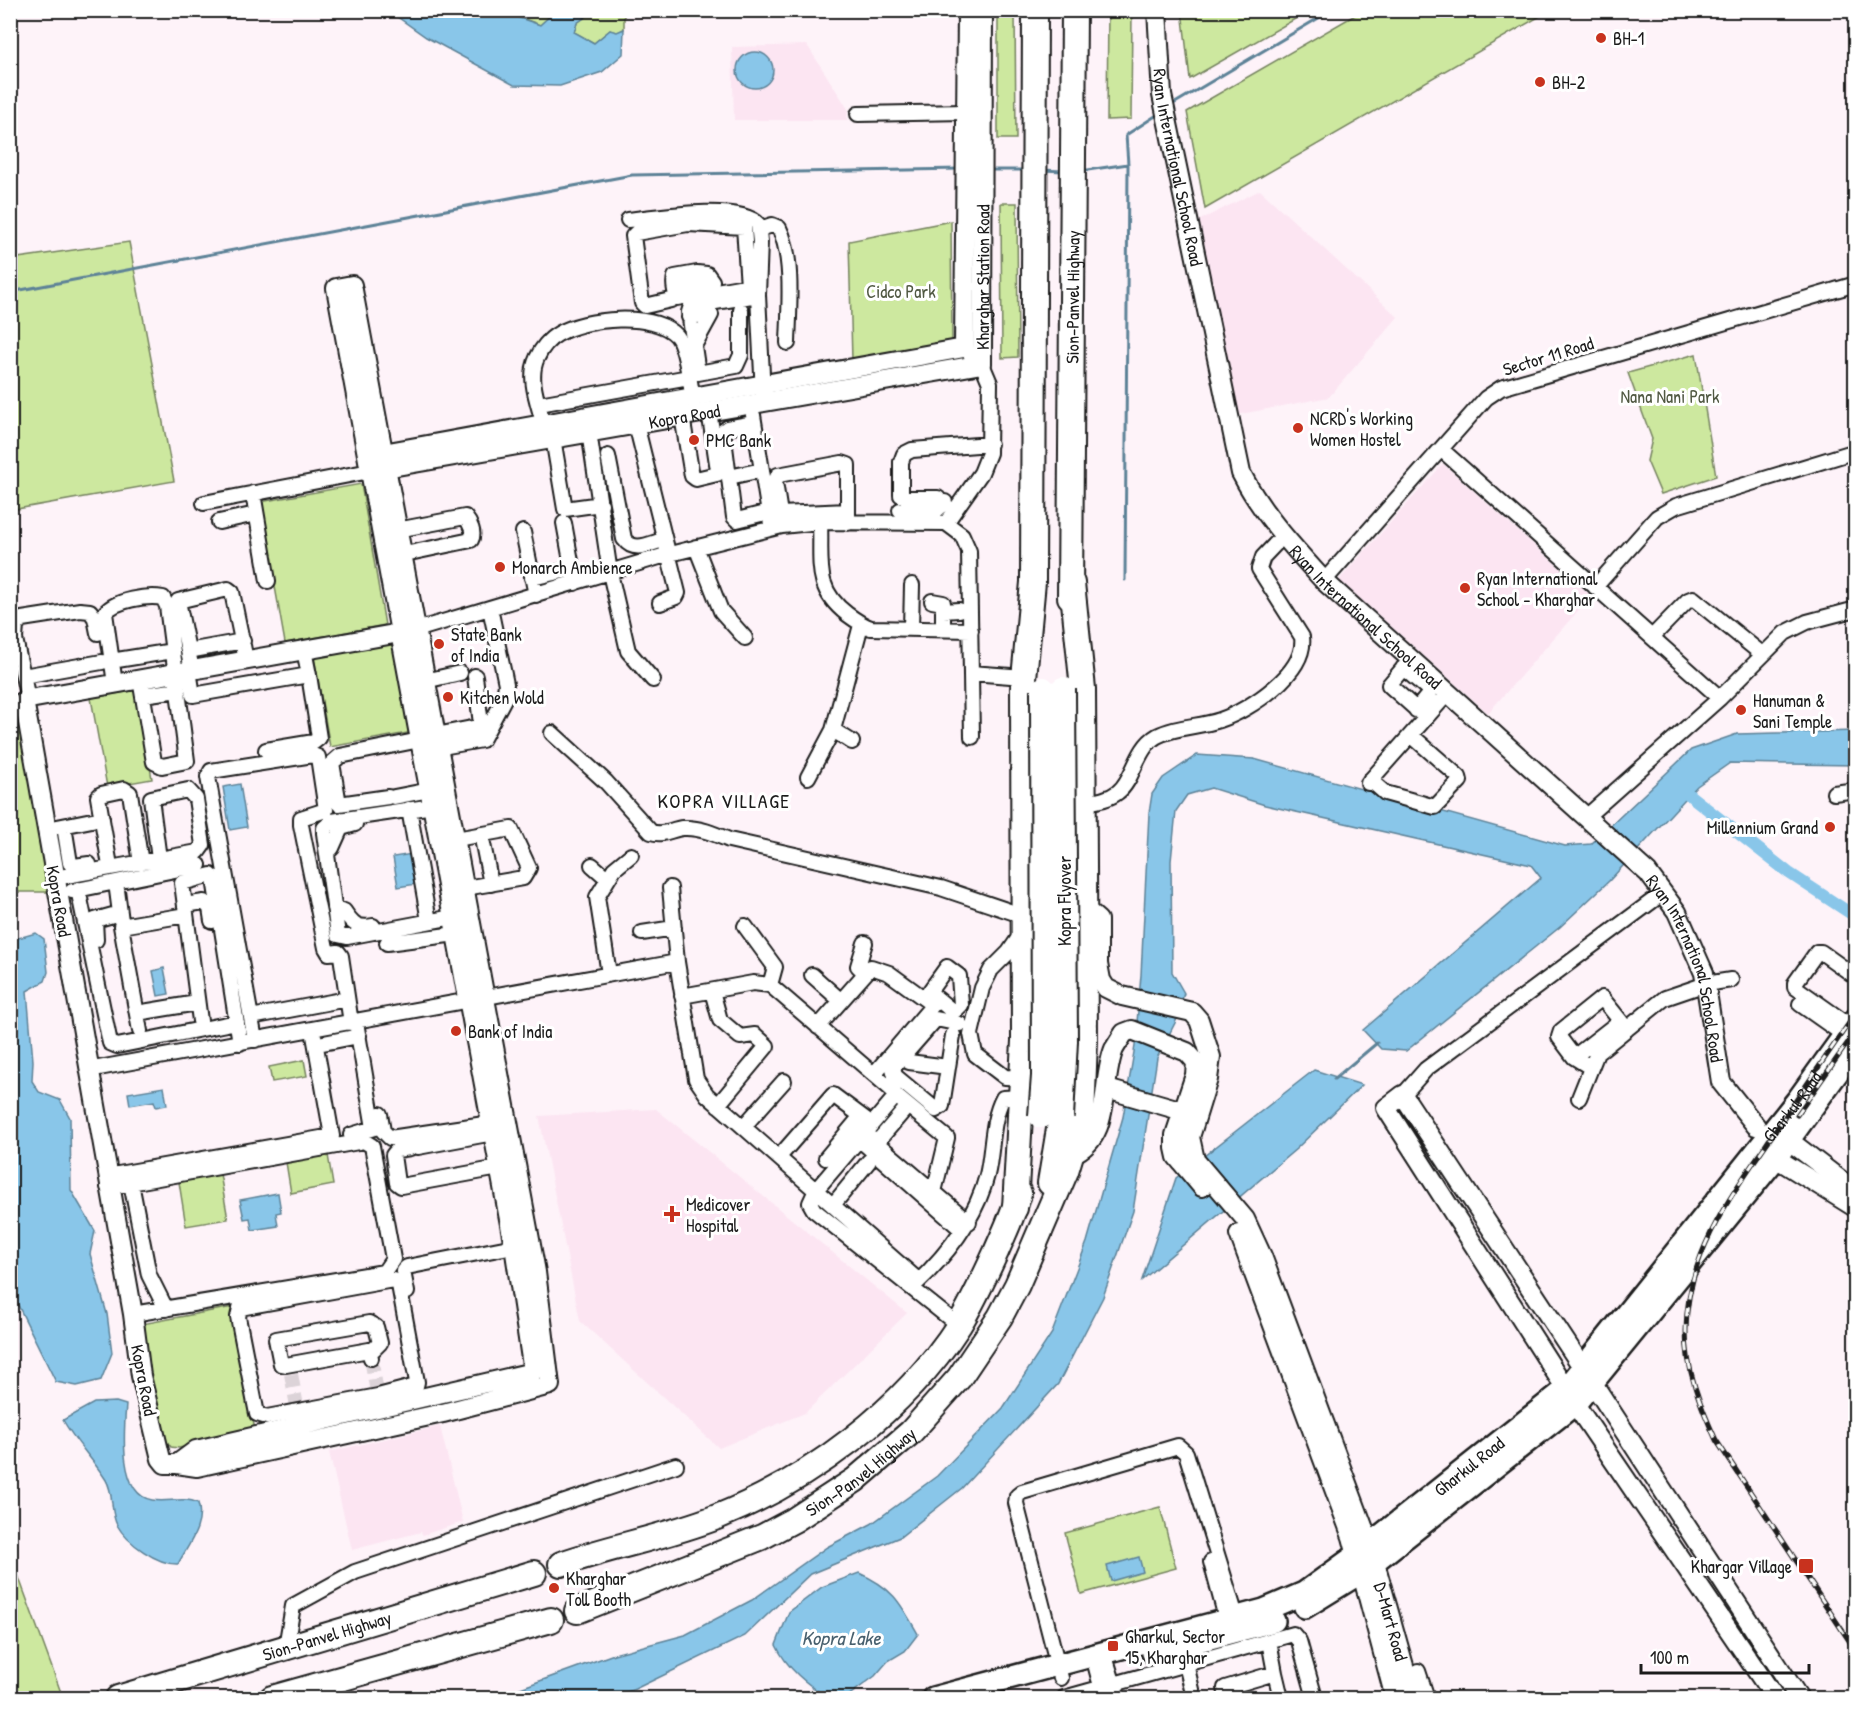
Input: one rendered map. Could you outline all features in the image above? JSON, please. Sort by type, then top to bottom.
[{"type":"highway","name":"Kopra Flyover","points":[[1035,10],[1033,582],[1043,685],[1044,1076],[1051,1117],[1045,1218]]},
{"type":"highway","name":"Sion-Panvel Highway","points":[[1072,582],[1074,10]]},
{"type":"highway","name":"Kopra Flyover","points":[[1043,685],[1072,582]]},
{"type":"highway","points":[[1045,1218],[1072,1154],[1082,1118],[1084,1078],[1083,689],[1072,582]]},
{"type":"highway","points":[[1015,1208],[1023,1087],[1027,921],[1043,685]]},
{"type":"highway","name":"Kopra Flyover","points":[[1015,1208],[1051,1117]]},
{"type":"highway","name":"Sion-Panvel Highway","points":[[561,1564],[715,1518],[757,1500],[807,1472],[862,1431],[887,1408],[958,1325],[1015,1208]]},
{"type":"highway","name":"Sion-Panvel Highway","points":[[577,1611],[762,1537],[825,1500],[884,1457],[936,1406],[981,1348],[1017,1285],[1045,1218]]},
{"type":"highway","name":"Sion-Panvel Highway","points":[[118,1698],[534,1573]]},
{"type":"highway","points":[[272,1698],[551,1620]]},
{"type":"main road","name":"Gharkul Road","points":[[1771,1140],[1799,1098],[1851,1044]]},
{"type":"main road","name":"Gharkul Road","points":[[933,1698],[1060,1673],[1103,1673],[1283,1618],[1311,1604],[1570,1397],[1771,1140],[1851,1044]]},
{"type":"main road","name":"Gharkul Road","points":[[1103,1673],[1231,1617],[1264,1610],[1292,1599],[1365,1559]]},
{"type":"main road","name":"Gharkul Road","points":[[985,1698],[1060,1673]]},
{"type":"street","name":"Kharghar Station Road","points":[[967,10],[974,65],[975,193],[982,364]]},
{"type":"street","name":"Kharghar Station Road","points":[[975,146],[966,112],[983,10]]},
{"type":"street","name":"Ryan International School Road","points":[[1157,10],[1162,95],[1173,136],[1241,472],[1254,499],[1283,536],[1324,581],[1407,663],[1449,693],[1648,873],[1677,912],[1704,973],[1721,1082],[1771,1140]]},
{"type":"street","points":[[858,114],[966,112]]},
{"type":"street","name":"Kharghar Station Road","points":[[975,193],[964,348],[982,364]]},
{"type":"street","points":[[628,220],[697,212],[747,216],[754,219],[760,229],[755,288],[754,423],[762,470],[776,520]]},
{"type":"street","points":[[688,224],[744,227],[755,288],[680,298],[673,295],[645,306],[642,303],[633,236],[636,233],[688,224]]},
{"type":"street","points":[[760,229],[772,225],[779,228],[783,237],[789,286],[788,343]]},
{"type":"street","name":"Sector 11 Road","points":[[1324,581],[1486,398],[1501,388],[1856,284]]},
{"type":"street","points":[[378,1399],[429,1397],[534,1372],[538,1347],[536,1272],[476,1000],[454,925],[429,743],[408,632],[377,462],[352,285],[336,288],[377,462],[397,530],[408,632],[425,681],[429,743]]},
{"type":"street","points":[[741,310],[741,355],[736,366],[698,373],[689,309],[694,304],[755,288]]},
{"type":"street","points":[[689,317],[710,313],[711,315],[694,346]]},
{"type":"street","points":[[601,504],[565,509],[548,432],[532,377],[537,358],[552,338],[575,327],[633,320],[658,324],[673,333],[680,341],[693,399]]},
{"type":"street","name":"Kopra Road","points":[[588,425],[636,424],[709,411],[756,395],[964,348]]},
{"type":"street","points":[[946,523],[981,472],[989,453],[990,383],[982,364]]},
{"type":"street","name":"Kopra Road","points":[[377,462],[588,425],[693,399],[756,395],[982,364]]},
{"type":"street","points":[[539,404],[688,377]]},
{"type":"street","points":[[682,416],[692,476],[696,479],[717,474],[718,470],[709,411]]},
{"type":"street","points":[[754,423],[727,428],[723,431],[735,519],[820,522],[900,511],[936,511],[941,500],[907,498],[901,495],[901,462],[904,454],[912,450],[990,444]]},
{"type":"street","points":[[636,424],[666,555],[678,593],[676,597],[660,603]]},
{"type":"street","points":[[588,425],[610,573],[628,651],[653,680]]},
{"type":"street","points":[[1442,450],[1720,698]]},
{"type":"street","points":[[1595,587],[1657,517],[1676,506],[1856,451]]},
{"type":"street","points":[[608,456],[624,539],[628,545],[636,547],[663,540]]},
{"type":"street","points":[[204,503],[348,475],[377,462]]},
{"type":"street","points":[[776,520],[778,475],[842,463],[848,465],[848,517]]},
{"type":"street","points":[[729,477],[762,470]]},
{"type":"street","points":[[253,494],[268,581]]},
{"type":"street","points":[[900,511],[946,523],[962,535],[969,550],[972,737]]},
{"type":"street","points":[[219,522],[256,514]]},
{"type":"street","points":[[397,530],[465,517],[470,523],[473,537],[471,540],[400,555]]},
{"type":"street","points":[[107,662],[95,618],[90,611],[80,610],[22,619],[16,625],[15,639],[28,699],[110,685],[142,687],[246,660],[496,616],[536,595],[696,547],[776,520],[848,517]]},
{"type":"street","points":[[820,522],[823,586],[831,602],[861,625],[871,628],[971,630]]},
{"type":"street","points":[[564,523],[575,583]]},
{"type":"street","points":[[523,532],[536,595]]},
{"type":"street","points":[[1083,803],[1107,799],[1121,791],[1136,762],[1152,740],[1168,732],[1221,720],[1231,715],[1276,686],[1296,663],[1303,646],[1302,637],[1259,569],[1263,557],[1283,536]]},
{"type":"street","points":[[696,547],[721,611],[745,638]]},
{"type":"street","points":[[532,578],[563,571]]},
{"type":"street","points":[[911,629],[912,585]]},
{"type":"street","points":[[142,687],[154,762],[162,766],[188,759],[183,676],[188,651],[178,601],[230,589],[246,660]]},
{"type":"street","points":[[110,685],[105,613],[113,605],[156,597],[163,598],[167,606],[173,651],[193,697],[309,675]]},
{"type":"street","points":[[1652,637],[1688,600],[1693,598],[1763,655]]},
{"type":"street","points":[[932,601],[942,602],[943,630]]},
{"type":"street","points":[[1586,817],[1720,698],[1785,633],[1807,622],[1856,609]]},
{"type":"street","points":[[943,611],[959,610]]},
{"type":"street","points":[[437,800],[391,797],[340,805],[332,763],[340,756],[429,743],[484,738],[504,699],[506,684],[495,649],[496,616]]},
{"type":"street","points":[[808,777],[833,730],[861,625]]},
{"type":"street","points":[[188,651],[243,641]]},
{"type":"street","points":[[266,750],[314,742],[320,738],[304,650]]},
{"type":"street","points":[[23,676],[173,651]]},
{"type":"street","points":[[1414,738],[1460,778],[1437,806],[1433,807],[1389,794],[1372,783],[1414,738],[1429,694],[1429,690],[1407,663],[1389,685],[1421,714]]},
{"type":"street","points":[[425,681],[460,673]]},
{"type":"street","points":[[971,673],[1043,685]]},
{"type":"street","points":[[429,743],[481,724],[475,676]]},
{"type":"street","points":[[1421,714],[1449,693]]},
{"type":"street","name":"Kopra Road","points":[[28,699],[24,700],[55,828],[57,886],[133,1314],[141,1376],[161,1459],[165,1464],[177,1464]]},
{"type":"street","points":[[833,730],[852,742]]},
{"type":"street","points":[[552,733],[606,782],[651,832],[669,833],[681,828],[706,831],[729,840],[941,888],[1027,921],[1009,952],[991,970],[982,987],[971,1034],[975,1054],[1005,1077],[1023,1087]]},
{"type":"street","points":[[255,1040],[208,777],[211,771],[313,755],[318,758],[326,810],[306,814],[301,818],[302,825],[326,948],[328,953],[338,952],[341,956],[347,999],[357,1025],[383,1131],[387,1137],[393,1138],[492,1128]]},
{"type":"street","points":[[102,818],[55,828],[72,865],[109,860],[146,859],[198,852],[203,845],[196,798],[188,790],[151,798],[146,859]]},
{"type":"street","points":[[1834,793],[1856,790]]},
{"type":"street","points":[[109,860],[99,795],[128,791],[146,859]]},
{"type":"street","points":[[437,800],[409,810],[332,821],[324,828],[337,932],[342,937],[429,921],[454,925]]},
{"type":"street","points":[[177,1464],[197,1467],[550,1386],[538,1347],[514,1246],[492,1128],[465,888],[456,839],[437,800]]},
{"type":"street","points":[[409,810],[429,921]]},
{"type":"street","points":[[327,853],[332,848],[341,828],[375,820]]},
{"type":"street","points":[[456,839],[511,829],[529,868],[523,878],[465,888]]},
{"type":"street","points":[[481,834],[491,884]]},
{"type":"street","points":[[609,974],[597,901],[614,869],[631,855]]},
{"type":"street","points":[[57,886],[146,859]]},
{"type":"street","points":[[57,886],[82,888],[199,865]]},
{"type":"street","points":[[592,865],[608,879]]},
{"type":"street","points":[[200,1021],[182,883],[213,876],[240,1043]]},
{"type":"street","points":[[82,888],[110,1043],[117,1046],[236,1018]]},
{"type":"street","points":[[670,888],[677,962],[696,1079],[718,1105],[816,1190],[958,1325]]},
{"type":"street","points":[[117,890],[140,1031]]},
{"type":"street","points":[[1663,893],[1426,1069],[1402,1095],[1386,1108],[1570,1397],[1775,1698]]},
{"type":"street","points":[[96,942],[95,920],[121,919],[185,910],[207,904],[212,921]]},
{"type":"street","points":[[334,908],[344,911],[351,922],[359,927],[390,924]]},
{"type":"street","points":[[1082,913],[1094,915],[1100,928],[1098,964],[1101,980],[1106,988],[1122,996],[1192,1012],[1199,1020],[1211,1057],[1208,1079],[1190,1137],[1189,1163]]},
{"type":"street","points":[[387,943],[454,925]]},
{"type":"street","points":[[745,926],[775,967],[770,985]]},
{"type":"street","points":[[642,933],[674,927]]},
{"type":"street","points":[[865,943],[858,961],[858,966],[865,973]]},
{"type":"street","points":[[1851,1044],[1795,987],[1795,984],[1817,952],[1821,952],[1856,977]]},
{"type":"street","points":[[88,1070],[317,1029],[357,1025],[677,962]]},
{"type":"street","points":[[818,1027],[871,967],[880,968],[935,1003],[874,1074]]},
{"type":"street","points":[[812,975],[841,1000]]},
{"type":"street","points":[[1574,1057],[1665,998],[1706,984],[1731,980]]},
{"type":"street","points":[[682,996],[753,983],[770,985],[874,1074],[899,1086],[933,1109],[939,1110],[942,1106],[957,1029],[939,1018],[934,1021],[893,1068],[893,1074],[899,1086],[908,1106],[947,1138],[934,1192]]},
{"type":"street","points":[[712,991],[720,1020],[742,1039],[755,1035],[766,1046],[718,1105]]},
{"type":"street","points":[[250,1017],[347,999]]},
{"type":"street","points":[[1590,1067],[1574,1057],[1559,1034],[1599,1000],[1605,1000],[1623,1025]]},
{"type":"street","points":[[137,1013],[197,1003]]},
{"type":"street","points":[[1800,1004],[1851,1044]]},
{"type":"street","points":[[317,1029],[323,1043],[338,1133],[343,1137],[374,1128],[357,1025]]},
{"type":"street","points":[[323,1043],[357,1025]]},
{"type":"street","points":[[1579,1098],[1597,1053],[1623,1025]]},
{"type":"street","points":[[108,1182],[332,1136],[317,1029]]},
{"type":"street","points":[[1072,1154],[1081,1151],[1096,1133],[1114,1050],[1124,1033],[1132,1030],[1193,1056],[1197,1067],[1176,1109],[1175,1148],[1177,1157],[1189,1163],[1240,1222],[1246,1248],[1352,1537],[1365,1559]]},
{"type":"street","points":[[915,1285],[814,1210],[810,1203],[816,1190],[899,1086],[903,1071],[911,1058],[948,1067]]},
{"type":"street","points":[[744,1126],[784,1081]]},
{"type":"street","points":[[915,1285],[966,1226],[987,1176],[1000,1103],[1023,1087]]},
{"type":"street","points":[[1107,1089],[1176,1109]]},
{"type":"street","points":[[779,1157],[829,1096],[837,1095],[865,1128],[870,1154],[966,1226]]},
{"type":"street","points":[[1402,1095],[1799,1698]]},
{"type":"street","points":[[832,1205],[908,1106]]},
{"type":"street","points":[[492,1128],[397,1150],[392,1159],[397,1183],[401,1186],[500,1168]]},
{"type":"street","points":[[826,1158],[865,1128]]},
{"type":"street","points":[[1771,1140],[1856,1192]]},
{"type":"street","points":[[1771,1140],[1795,1167],[1856,1208]]},
{"type":"street","points":[[108,1182],[131,1183],[364,1141],[369,1141],[372,1146],[393,1259],[384,1272],[133,1314]]},
{"type":"street","points":[[870,1154],[934,1192],[966,1226]]},
{"type":"street","points":[[131,1183],[149,1275],[166,1309]]},
{"type":"street","points":[[1468,1236],[1486,1222]]},
{"type":"street","points":[[429,1397],[403,1271],[410,1266],[514,1246]]},
{"type":"street","points":[[396,1281],[417,1382],[412,1389],[378,1399],[299,1414],[267,1416],[257,1414],[238,1317],[240,1308],[396,1281]]},
{"type":"street","points":[[369,1323],[376,1327],[380,1343],[370,1354],[290,1370],[281,1364],[276,1339],[369,1323]]},
{"type":"street","points":[[177,1464],[196,1449],[299,1414]]},
{"type":"street","points":[[1053,1637],[1016,1503],[1017,1496],[1022,1492],[1178,1446],[1186,1453],[1231,1617]]},
{"type":"street","points":[[285,1647],[293,1606],[355,1572],[676,1464]]},
{"type":"street","name":"D-Mart Road","points":[[1365,1559],[1395,1698]]},
{"type":"street","name":"D-Mart Road","points":[[1365,1559],[1413,1698]]},
{"type":"street","points":[[1211,1562],[1226,1595]]},
{"type":"street","points":[[1046,1604],[1060,1673]]},
{"type":"street","points":[[1118,1698],[1103,1673],[1186,1664],[1293,1634],[1297,1636],[1315,1698]]},
{"type":"street","points":[[1269,1641],[1281,1698]]},
{"type":"street","points":[[1186,1664],[1194,1698]]},
{"type":"street","points":[[1418,1671],[1427,1698]]},
{"type":"street","points":[[1227,1698],[1225,1688],[1275,1673]]},
{"type":"shaded area","points":[[807,45],[848,109],[847,120],[734,120],[732,47]]},
{"type":"shaded area","points":[[1260,190],[1398,317],[1329,397],[1236,415],[1198,221]]},
{"type":"shaded area","name":"Ryan International School - Kharghar","points":[[1443,464],[1591,596],[1488,713],[1339,580]]},
{"type":"shaded area","name":"Medicover Hospital","points":[[656,1109],[907,1313],[805,1413],[719,1448],[580,1321],[539,1116]]},
{"type":"shaded area","points":[[440,1426],[463,1522],[423,1535],[421,1532],[352,1550],[329,1452]]},
{"type":"green space","points":[[1182,10],[1309,10],[1309,11],[1190,79]]},
{"type":"green space","points":[[510,11],[552,11],[552,14],[540,25]]},
{"type":"green space","points":[[594,11],[624,11],[624,29],[617,33],[610,30],[594,43],[574,32],[577,23]]},
{"type":"green space","points":[[998,11],[1015,11],[1016,139],[998,139]]},
{"type":"green space","points":[[1108,11],[1132,11],[1131,119],[1107,120]]},
{"type":"green space","points":[[1362,11],[1549,11],[1205,209],[1187,112]]},
{"type":"green space","points":[[1001,203],[1017,203],[1018,357],[1002,358]]},
{"type":"green space","name":"Cidco Park","points":[[951,221],[952,341],[852,360],[849,241]]},
{"type":"green space","points":[[129,242],[174,481],[11,510],[11,259]]},
{"type":"green space","name":"Nana Nani Park","points":[[1696,354],[1716,476],[1661,494],[1647,461],[1652,439],[1628,373]]},
{"type":"green space","points":[[361,484],[385,625],[285,643],[260,502]]},
{"type":"green space","points":[[397,642],[413,732],[330,747],[314,657]]},
{"type":"green space","points":[[137,690],[152,779],[107,787],[91,698]]},
{"type":"green space","points":[[16,705],[51,892],[11,892],[10,706]]},
{"type":"green space","points":[[304,1060],[307,1076],[272,1082],[269,1067]]},
{"type":"green space","points":[[328,1155],[333,1185],[291,1193],[286,1162]]},
{"type":"green space","points":[[220,1174],[228,1219],[186,1226],[179,1182]]},
{"type":"green space","points":[[233,1307],[255,1431],[179,1448],[171,1447],[161,1434],[142,1324]]},
{"type":"green space","points":[[1160,1507],[1176,1568],[1081,1594],[1065,1533]]},
{"type":"green space","points":[[11,1556],[63,1698],[11,1698]]},
{"type":"water","points":[[389,11],[510,11],[517,17],[540,25],[552,14],[552,11],[594,11],[577,23],[574,32],[594,43],[610,30],[617,32],[624,29],[623,54],[602,72],[560,86],[514,85],[426,37]]},
{"type":"water","points":[[755,52],[768,57],[773,70],[768,83],[755,88],[742,83],[737,70],[742,57]]},
{"type":"water","points":[[1855,731],[1855,765],[1730,763],[1697,786],[1609,881],[1560,927],[1406,1051],[1381,1049],[1363,1030],[1541,878],[1531,865],[1265,805],[1211,788],[1187,795],[1176,811],[1171,861],[1172,972],[1184,993],[1176,1021],[1157,1058],[1133,1211],[1103,1297],[1058,1384],[962,1488],[900,1537],[810,1574],[745,1636],[612,1698],[493,1698],[614,1654],[685,1635],[752,1600],[827,1547],[871,1524],[937,1476],[1003,1408],[1052,1333],[1087,1242],[1123,1117],[1135,1046],[1149,813],[1152,794],[1163,778],[1197,755],[1254,759],[1565,846],[1591,844],[1691,750],[1737,734]]},
{"type":"water","points":[[240,784],[247,827],[230,830],[223,787]]},
{"type":"water","points":[[412,854],[417,884],[398,887],[393,857]]},
{"type":"water","points":[[36,933],[44,939],[48,972],[45,981],[27,991],[33,1061],[32,1081],[39,1092],[60,1100],[70,1118],[71,1190],[95,1231],[90,1254],[107,1314],[112,1353],[101,1380],[77,1386],[56,1382],[11,1291],[11,940]]},
{"type":"water","points":[[164,968],[169,994],[158,996],[153,971]]},
{"type":"water","points":[[1314,1070],[1362,1085],[1296,1149],[1142,1280],[1176,1178]]},
{"type":"water","points":[[164,1087],[167,1105],[156,1107],[154,1101],[130,1105],[128,1093]]},
{"type":"water","points":[[278,1193],[281,1212],[276,1213],[278,1226],[252,1230],[250,1218],[244,1219],[240,1200]]},
{"type":"water","points":[[116,1402],[126,1405],[124,1444],[128,1474],[133,1486],[141,1495],[152,1500],[187,1500],[198,1503],[200,1511],[197,1527],[178,1564],[161,1561],[144,1552],[122,1532],[113,1514],[106,1480],[63,1420],[94,1403]]},
{"type":"water","points":[[1139,1557],[1143,1572],[1111,1581],[1107,1566]]},
{"type":"water","name":"Kopra Lake","points":[[859,1573],[888,1590],[906,1613],[918,1634],[905,1651],[888,1661],[875,1676],[848,1696],[828,1698],[792,1669],[776,1645],[789,1612],[822,1587]]},
{"type":"waterway","points":[[1170,106],[1332,10]]},
{"type":"waterway","points":[[1081,171],[1128,164],[1126,135],[1160,113]]},
{"type":"waterway","points":[[1125,580],[1128,165]]},
{"type":"waterway","points":[[10,292],[632,175],[961,169]]},
{"type":"waterway","points":[[988,170],[1024,170]]},
{"type":"waterway","points":[[1042,170],[1063,171]]},
{"type":"waterway","points":[[1683,790],[1789,873],[1856,917]]},
{"type":"waterway","points":[[1334,1079],[1377,1043]]},
{"type":"tunnel","points":[[371,1358],[377,1392]]},
{"type":"tunnel","points":[[291,1374],[297,1406]]},
{"type":"railway","points":[[1856,1013],[1744,1176],[1715,1224],[1694,1275],[1688,1302],[1686,1331],[1691,1373],[1716,1440],[1856,1651]]},
{"type":"railway","points":[[1797,1115],[1856,1031]]},
{"type":"place","name":"BH-1","points":[[1601,38]]},
{"type":"place","name":"BH-2","points":[[1540,82]]},
{"type":"place","name":"NCRD's Working Women Hostel","points":[[1298,428]]},
{"type":"place","name":"PMC Bank","points":[[694,440]]},
{"type":"place","name":"Monarch Ambience","points":[[500,567]]},
{"type":"place","name":"Ryan International School - Kharghar","points":[[1465,588]]},
{"type":"place","name":"State Bank of India","points":[[439,644]]},
{"type":"place","name":"Kitchen Wold","points":[[448,697]]},
{"type":"place","name":"Hanuman & Sani Temple","points":[[1741,710]]},
{"type":"place","name":"Millennium Grand","points":[[1830,827]]},
{"type":"place","name":"Bank of India","points":[[456,1031]]},
{"type":"place","name":"Medicover Hospital","points":[[672,1214]]},
{"type":"place","name":"Khargar Village","points":[[1806,1566]]},
{"type":"place","name":"Kharghar Toll Booth","points":[[554,1588]]},
{"type":"place","name":"Gharkul, Sector 15, Kharghar","points":[[1113,1646]]},
{"type":"district","name":"KOPRA VILLAGE","points":[[724,800]]}]
